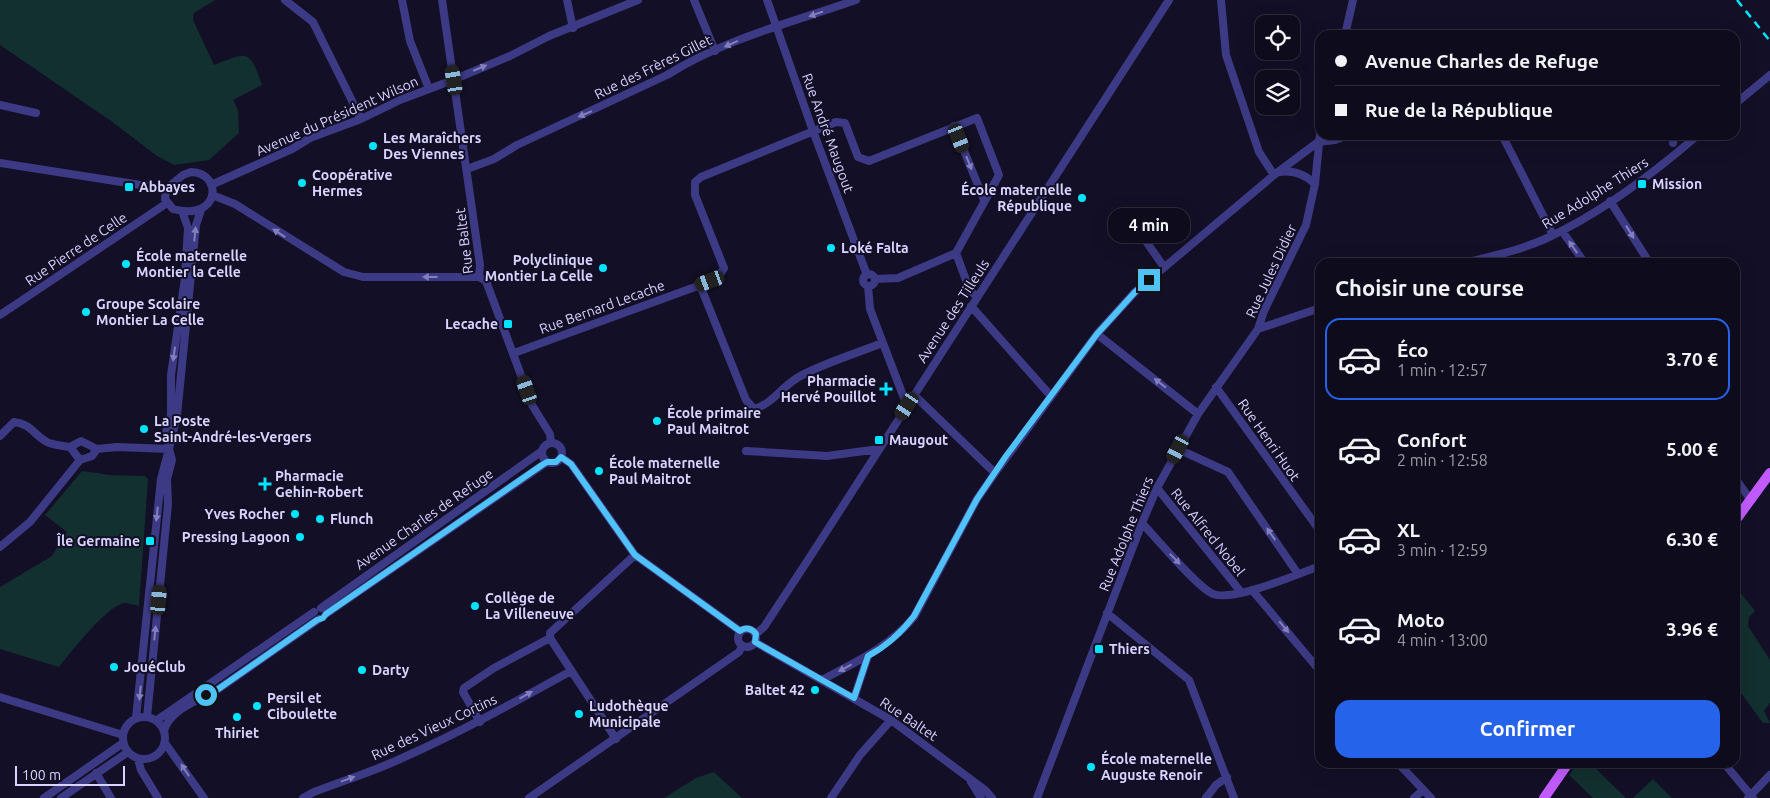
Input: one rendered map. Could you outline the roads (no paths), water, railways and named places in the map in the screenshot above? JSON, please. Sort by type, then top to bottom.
[{"type":"main road","points":[[1740,514],[1770,473]]},
{"type":"main road","points":[[1544,798],[1565,768]]},
{"type":"street","points":[[285,0],[313,22],[361,120]]},
{"type":"street","points":[[402,0],[410,41],[430,89]]},
{"type":"street","name":"Rue Baltet","points":[[442,0],[480,265],[479,277],[486,281],[532,405],[550,434],[552,443]]},
{"type":"street","points":[[568,0],[573,28]]},
{"type":"street","name":"Avenue du Président Wilson","points":[[211,185],[292,149],[310,138],[361,120],[400,100],[454,80],[510,56],[549,36],[573,28],[638,0]]},
{"type":"street","points":[[694,0],[715,51]]},
{"type":"street","name":"Rue André Maugout","points":[[767,0],[813,131],[868,274]]},
{"type":"street","name":"Rue des Frères Gillet","points":[[467,169],[494,159],[517,145],[746,37],[856,0]]},
{"type":"street","name":"Avenue des Tilleuls","points":[[755,638],[764,627],[1169,0]]},
{"type":"street","points":[[1220,0],[1226,56],[1259,152],[1276,174]]},
{"type":"street","points":[[1346,30],[1354,0]]},
{"type":"street","points":[[1740,100],[1770,75]]},
{"type":"street","points":[[0,105],[36,113]]},
{"type":"street","points":[[813,131],[836,122],[845,123],[858,157],[869,161],[977,118],[999,175],[956,253],[949,258],[898,278],[875,279]]},
{"type":"street","points":[[954,126],[984,200]]},
{"type":"street","name":"Rue Bernard Lecache","points":[[514,353],[716,279],[724,268],[695,195],[696,182],[701,177],[813,131]]},
{"type":"street","points":[[822,680],[868,656],[889,642],[914,616],[977,499],[995,472],[1050,395],[1097,334],[1135,292],[1317,140]]},
{"type":"street","name":"Rue Jules Didier","points":[[1258,329],[1264,311],[1306,225],[1315,184],[1319,140]]},
{"type":"street","points":[[1505,140],[1553,235]]},
{"type":"street","name":"Rue Adolphe Thiers","points":[[1485,258],[1510,252],[1562,231],[1653,172],[1692,140]]},
{"type":"street","points":[[1,164],[166,189]]},
{"type":"street","points":[[1276,174],[1291,171],[1307,176],[1315,184]]},
{"type":"street","points":[[136,718],[161,479],[177,415],[196,223],[201,210],[210,201],[212,196],[211,185],[205,176],[191,172],[183,175],[166,189],[164,196],[167,203],[173,209],[182,211],[201,210]]},
{"type":"street","points":[[212,196],[235,204],[344,272],[362,276],[479,277]]},
{"type":"street","points":[[1610,201],[1646,258]]},
{"type":"street","name":"Rue Pierre de Celle","points":[[0,315],[167,203]]},
{"type":"street","points":[[147,717],[168,504],[167,480],[172,460],[166,432],[170,415],[171,375],[185,278],[188,228],[182,211]]},
{"type":"street","points":[[1158,216],[1138,230],[1164,267]]},
{"type":"street","points":[[1562,231],[1581,258]]},
{"type":"street","points":[[956,253],[970,291],[977,296]]},
{"type":"street","points":[[875,279],[871,274],[868,274],[864,280],[868,286],[870,309],[907,406]]},
{"type":"street","points":[[868,286],[874,284],[875,279]]},
{"type":"street","points":[[700,285],[746,400],[754,409],[767,406],[782,388],[798,377],[882,343]]},
{"type":"street","points":[[971,306],[1050,395]]},
{"type":"street","points":[[1258,329],[1315,310]]},
{"type":"street","name":"Rue Adolphe Thiers","points":[[1037,798],[1107,613],[1157,488],[1198,414],[1258,329]]},
{"type":"street","points":[[1097,334],[1198,414]]},
{"type":"street","name":"Rue Henri Huot","points":[[1216,387],[1315,524]]},
{"type":"street","points":[[914,395],[995,472]]},
{"type":"street","points":[[0,436],[14,422],[25,424],[51,444],[70,446],[81,440],[97,449],[117,447],[169,449]]},
{"type":"street","points":[[561,457],[553,463],[547,462],[543,457],[542,451],[545,446],[552,443],[560,448],[561,457],[571,464],[635,555],[740,631]]},
{"type":"street","points":[[70,446],[80,460]]},
{"type":"street","points":[[0,547],[30,522],[80,460],[92,456],[97,449]]},
{"type":"street","points":[[746,451],[827,456],[879,449]]},
{"type":"street","points":[[1178,449],[1228,472],[1298,574]]},
{"type":"street","name":"Avenue Charles de Refuge","points":[[324,611],[542,451]]},
{"type":"street","name":"Avenue Charles de Refuge","points":[[324,611],[547,462]]},
{"type":"street","points":[[1740,485],[1750,500]]},
{"type":"street","name":"Rue Alfred Nobel","points":[[1157,488],[1241,592]]},
{"type":"street","points":[[1142,523],[1174,559],[1211,594],[1224,596],[1252,590],[1315,568]]},
{"type":"street","points":[[616,739],[550,638],[550,633],[635,555]]},
{"type":"street","points":[[1252,590],[1315,665]]},
{"type":"street","name":"Avenue Charles de Refuge","points":[[316,616],[316,608],[324,611]]},
{"type":"street","points":[[1107,613],[1189,680],[1234,798]]},
{"type":"street","name":"Avenue Charles de Refuge","points":[[157,720],[316,616]]},
{"type":"street","name":"Avenue Charles de Refuge","points":[[164,731],[167,723],[173,716],[201,697],[214,692],[316,616]]},
{"type":"street","points":[[529,798],[616,739],[741,649],[751,646],[755,638],[748,628],[740,631]]},
{"type":"street","points":[[740,631],[738,641],[741,649]]},
{"type":"street","points":[[480,722],[463,692],[464,688],[494,668],[550,638]]},
{"type":"street","name":"Rue Baltet","points":[[755,638],[891,720],[968,776],[992,798]]},
{"type":"street","points":[[854,698],[868,656]]},
{"type":"street","name":"Rue des Vieux Cortins","points":[[303,798],[314,792],[399,760],[480,722],[571,671]]},
{"type":"street","points":[[0,697],[123,739]]},
{"type":"street","points":[[147,717],[157,720],[164,731],[165,743],[162,749],[152,758],[138,759],[128,752],[123,739],[127,724],[136,718],[147,717]]},
{"type":"street","points":[[830,798],[860,755],[891,720]]},
{"type":"street","points":[[44,798],[123,739]]},
{"type":"street","points":[[165,743],[173,751],[204,798]]},
{"type":"street","points":[[61,798],[128,752]]},
{"type":"street","points":[[138,759],[141,770],[158,798]]},
{"type":"street","points":[[1403,768],[1422,791],[1431,798]]},
{"type":"street","points":[[1728,768],[1750,797],[1770,774]]},
{"type":"street","points":[[96,773],[111,798]]},
{"type":"street","name":"Rue Baltet","points":[[968,776],[981,798]]},
{"type":"street","points":[[1206,798],[1227,777]]},
{"type":"street","points":[[1414,798],[1422,791]]},
{"type":"railway","points":[[1737,0],[1770,41]]},
{"type":"place","name":"Les Maraîchers Des Viennes","points":[[373,146]]},
{"type":"place","name":"Coopérative Hermes","points":[[302,183]]},
{"type":"place","name":"Mission","points":[[1642,184]]},
{"type":"place","name":"Abbayes","points":[[129,187]]},
{"type":"place","name":"École maternelle République","points":[[1082,198]]},
{"type":"place","name":"Loké Falta","points":[[831,248]]},
{"type":"place","name":"École maternelle Montier la Celle","points":[[126,264]]},
{"type":"place","name":"Polyclinique Montier La Celle","points":[[603,268]]},
{"type":"place","name":"Groupe Scolaire Montier La Celle","points":[[86,312]]},
{"type":"place","name":"Lecache","points":[[508,324]]},
{"type":"place","name":"Pharmacie Hervé Pouillot","points":[[886,389]]},
{"type":"place","name":"École primaire Paul Maitrot","points":[[657,421]]},
{"type":"place","name":"La Poste Saint-André-les-Vergers","points":[[144,429]]},
{"type":"place","name":"Maugout","points":[[879,440]]},
{"type":"place","name":"École maternelle Paul Maitrot","points":[[599,471]]},
{"type":"place","name":"Pharmacie Gehin-Robert","points":[[265,484]]},
{"type":"place","name":"Yves Rocher","points":[[295,514]]},
{"type":"place","name":"Flunch","points":[[320,519]]},
{"type":"place","name":"Pressing Lagoon","points":[[300,537]]},
{"type":"place","name":"Île Germaine","points":[[150,541]]},
{"type":"place","name":"Collège de La Villeneuve","points":[[475,606]]},
{"type":"place","name":"Thiers","points":[[1099,649]]},
{"type":"place","name":"JouéClub","points":[[114,667]]},
{"type":"place","name":"Darty","points":[[362,670]]},
{"type":"place","name":"Baltet 42","points":[[815,690]]},
{"type":"place","name":"Persil et Ciboulette","points":[[257,706]]},
{"type":"place","name":"Ludothèque Municipale","points":[[579,714]]},
{"type":"place","name":"Thiriet","points":[[237,717]]},
{"type":"place","name":"École maternelle Auguste Renoir","points":[[1091,767]]}]
